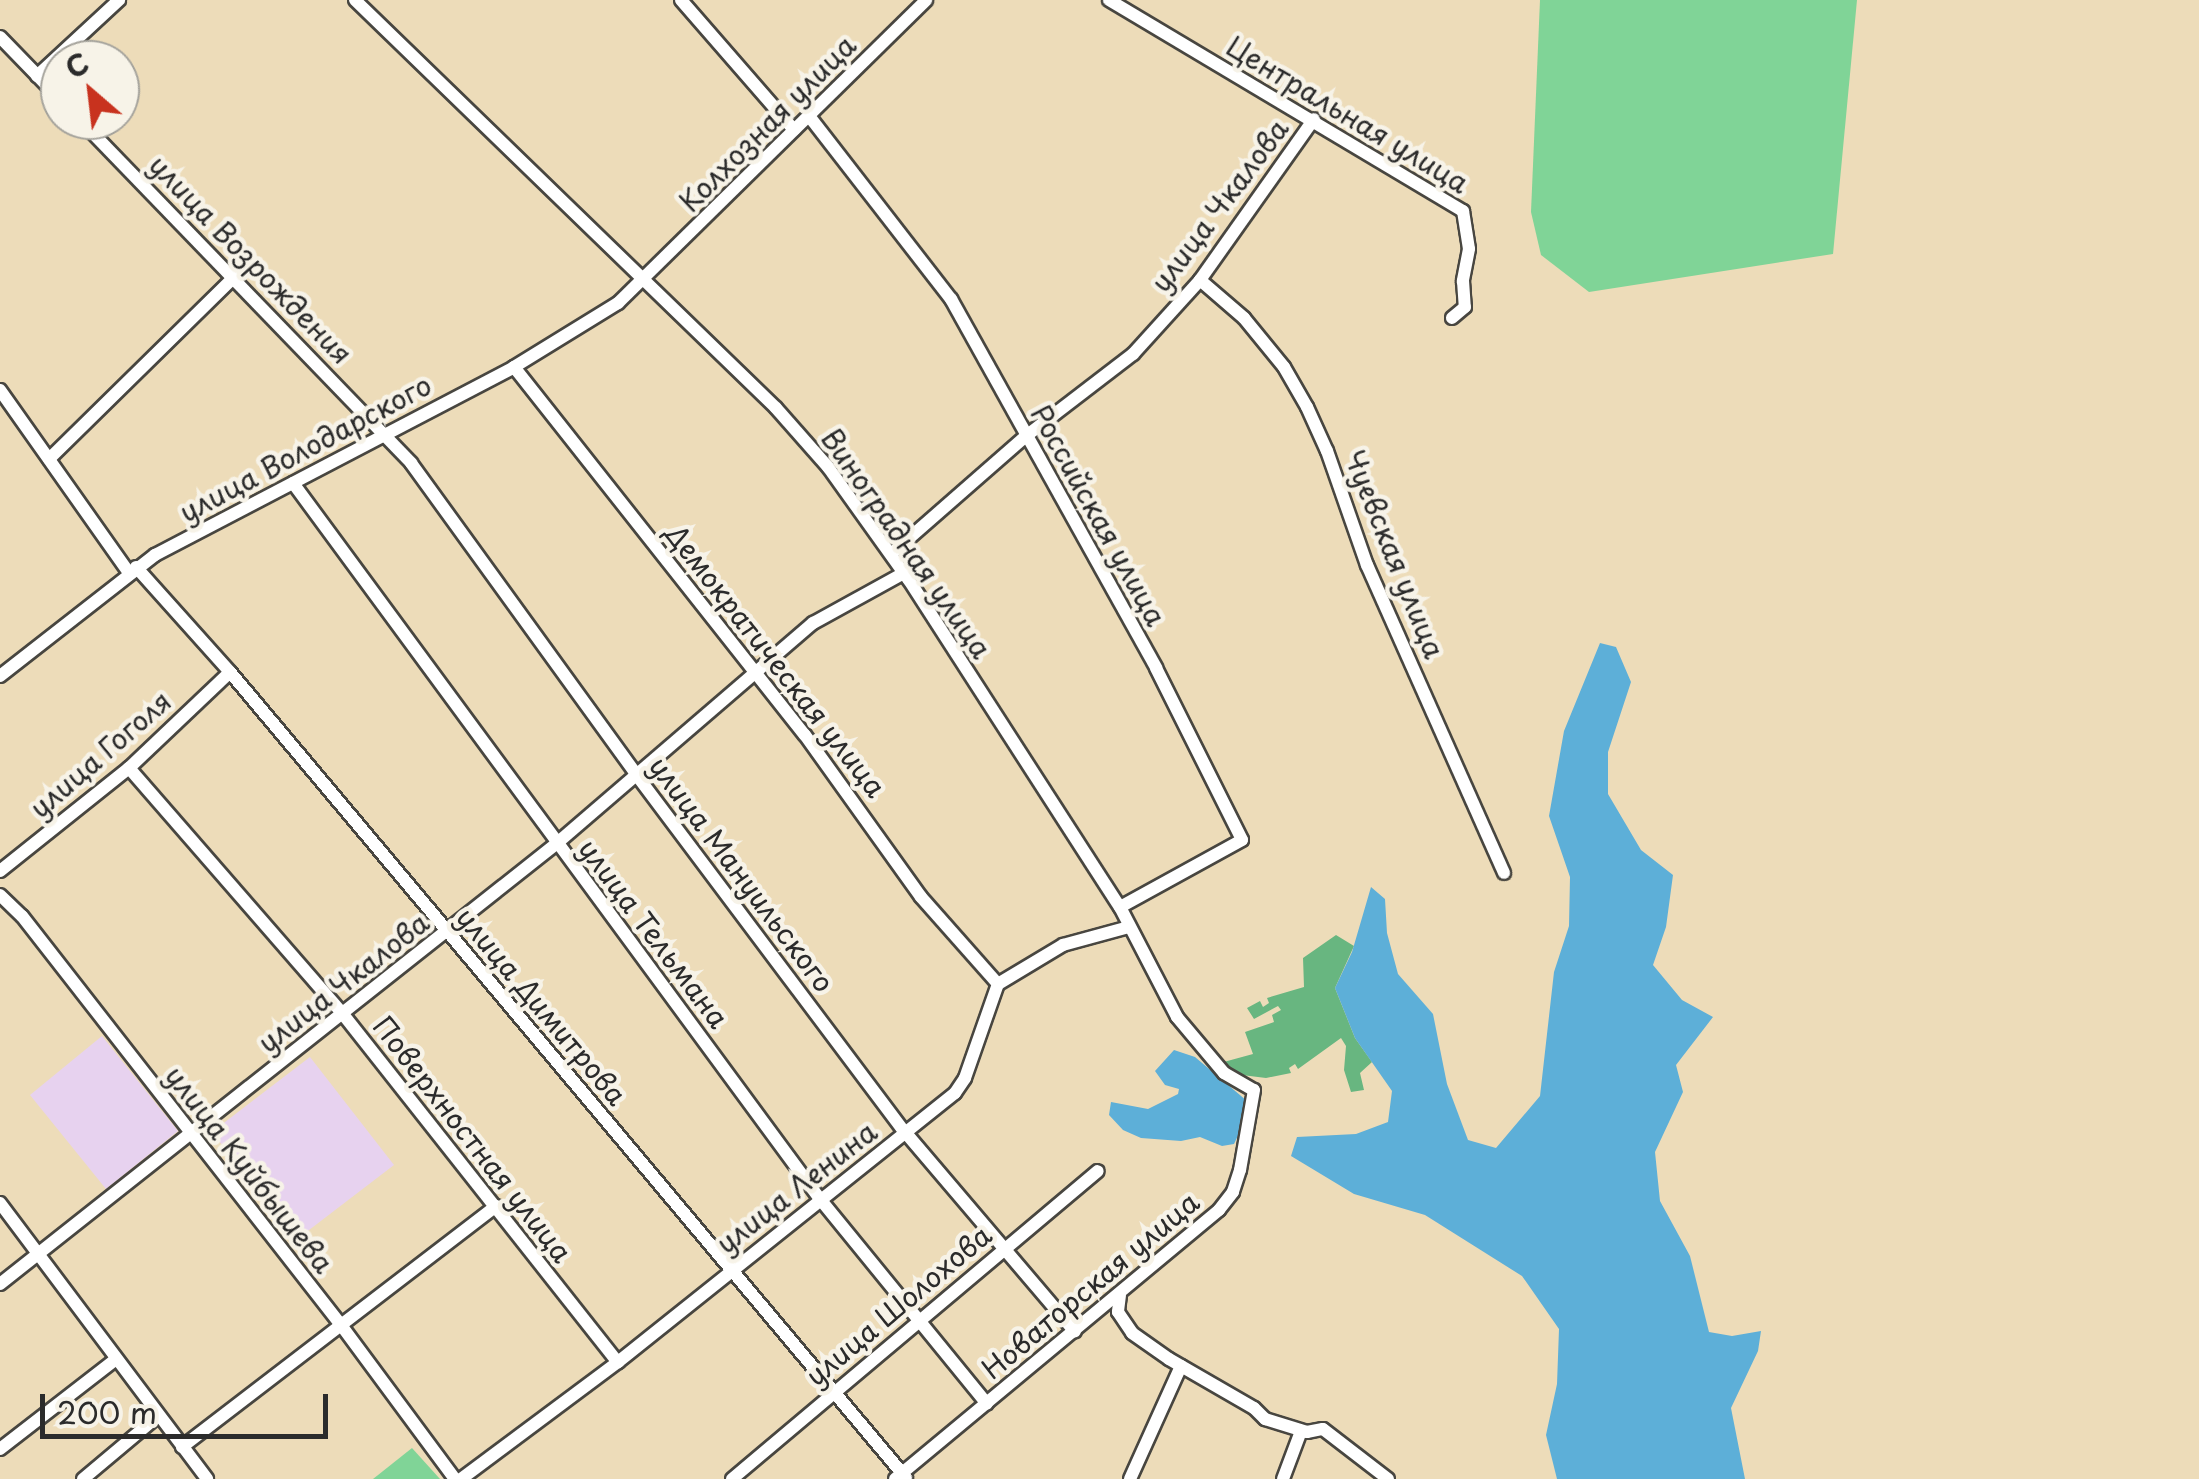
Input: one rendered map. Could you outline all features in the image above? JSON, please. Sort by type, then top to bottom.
[{"type":"street","points":[[37,76],[119,0]]},
{"type":"street","name":"Виноградная улица","points":[[355,0],[776,408],[828,467],[891,554],[1120,906],[1190,1036],[1224,1073],[1254,1090]]},
{"type":"street","points":[[681,0],[794,130]]},
{"type":"street","name":"Колхозная улица","points":[[644,281],[926,0]]},
{"type":"street","name":"Центральная улица","points":[[1108,0],[1463,211],[1469,250],[1462,281],[1465,307],[1452,318]]},
{"type":"street","points":[[0,37],[40,79]]},
{"type":"street","name":"Российская улица","points":[[810,116],[930,266],[1156,668],[1242,840],[1120,906]]},
{"type":"street","name":"улица Чкалова","points":[[891,554],[1026,436],[1133,354],[1200,280],[1314,119]]},
{"type":"street","name":"улица Возрождения","points":[[100,140],[386,433]]},
{"type":"street","points":[[50,459],[234,277]]},
{"type":"street","name":"Чуевская улица","points":[[1200,280],[1244,318],[1284,367],[1307,407],[1367,566],[1504,873]]},
{"type":"street","name":"улица Володарского","points":[[0,676],[132,570],[514,367],[597,317],[644,281]]},
{"type":"street","name":"Демократическая улица","points":[[514,367],[754,670],[921,896],[998,984]]},
{"type":"street","name":"улица Димитрова","points":[[0,390],[132,570],[230,672],[901,1477]]},
{"type":"street","name":"улица Мануильского","points":[[386,433],[905,1132],[1075,1332]]},
{"type":"street","name":"улица Тельмана","points":[[292,483],[820,1198],[987,1404]]},
{"type":"street","name":"улица Чкалова","points":[[0,1284],[556,844],[638,777],[754,670],[813,624],[904,574]]},
{"type":"street","name":"улица Гоголя","points":[[0,871],[128,768],[230,672]]},
{"type":"street","name":"Поверхностная улица","points":[[128,768],[342,1013],[618,1362]]},
{"type":"street","name":"улица Куйбышева","points":[[0,895],[22,916],[458,1479]]},
{"type":"street","points":[[998,984],[1063,945],[1128,927]]},
{"type":"street","name":"улица Ленина","points":[[458,1479],[618,1362],[954,1093],[965,1078],[998,984]]},
{"type":"street","name":"Новаторская улица","points":[[901,1477],[1120,1295],[1233,1192],[1256,1102],[1254,1090]]},
{"type":"street","name":"улица Шолохова","points":[[732,1479],[1098,1171]]},
{"type":"street","points":[[0,1204],[207,1479]]},
{"type":"street","points":[[182,1447],[496,1206]]},
{"type":"street","points":[[1120,1295],[1118,1312],[1132,1334],[1254,1408],[1265,1420],[1302,1431],[1323,1429],[1388,1479]]},
{"type":"street","points":[[0,1449],[116,1359]]},
{"type":"street","points":[[1130,1479],[1181,1366]]},
{"type":"street","points":[[83,1479],[158,1416]]},
{"type":"street","points":[[1284,1479],[1302,1431]]},
{"type":"shaded area","points":[[102,1036],[178,1131],[106,1189],[30,1095]]},
{"type":"shaded area","points":[[310,1057],[394,1165],[296,1240],[212,1132]]},
{"type":"green space","points":[[1540,0],[1857,0],[1833,254],[1589,292],[1541,255],[1531,212]]},
{"type":"green space","points":[[1336,935],[1354,946],[1335,988],[1355,1038],[1372,1062],[1360,1073],[1364,1090],[1351,1092],[1344,1070],[1346,1046],[1341,1038],[1298,1069],[1295,1064],[1289,1068],[1291,1073],[1266,1078],[1242,1075],[1220,1063],[1253,1054],[1245,1032],[1274,1022],[1272,1015],[1281,1010],[1278,1006],[1254,1019],[1247,1008],[1260,1001],[1263,1007],[1269,1003],[1267,998],[1304,987],[1303,958]]},
{"type":"green space","points":[[412,1448],[440,1479],[373,1479]]},
{"type":"water","points":[[1600,643],[1616,647],[1631,682],[1608,752],[1608,794],[1641,850],[1673,875],[1666,927],[1653,965],[1682,1000],[1713,1017],[1676,1065],[1683,1092],[1655,1152],[1660,1201],[1690,1256],[1709,1332],[1732,1336],[1761,1331],[1758,1351],[1731,1408],[1745,1479],[1557,1479],[1546,1435],[1557,1384],[1559,1329],[1522,1276],[1425,1215],[1354,1194],[1291,1156],[1297,1137],[1356,1134],[1388,1122],[1392,1091],[1355,1038],[1335,988],[1352,952],[1371,887],[1385,899],[1387,933],[1398,974],[1433,1014],[1447,1084],[1468,1140],[1496,1148],[1540,1096],[1554,972],[1569,926],[1570,877],[1549,816],[1564,731]]},
{"type":"water","points":[[1174,1050],[1195,1057],[1247,1101],[1247,1117],[1234,1144],[1222,1146],[1200,1137],[1181,1141],[1141,1138],[1123,1130],[1109,1115],[1111,1102],[1148,1109],[1178,1094],[1179,1089],[1165,1085],[1155,1071]]}]
